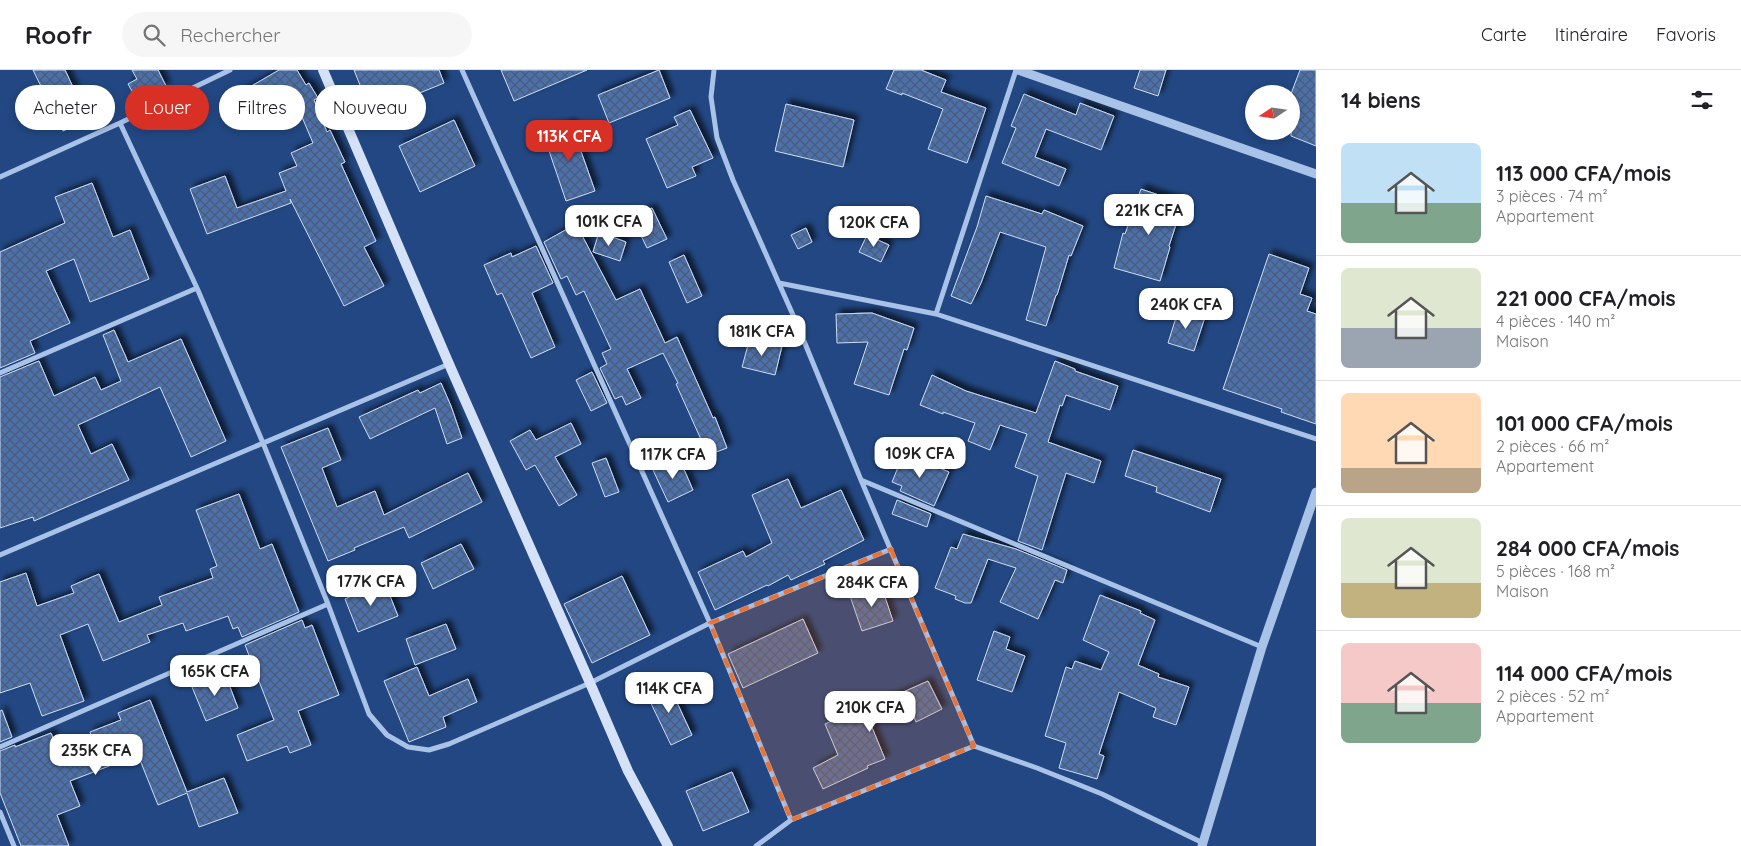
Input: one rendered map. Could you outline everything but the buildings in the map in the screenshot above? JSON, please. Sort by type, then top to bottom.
[{"type":"main road","points":[[323,70],[449,364],[628,772],[668,846]]},
{"type":"street","points":[[0,177],[120,123],[230,70]]},
{"type":"street","points":[[462,70],[710,623],[791,820]]},
{"type":"street","points":[[714,70],[711,97],[717,138],[733,180],[779,283],[974,746]]},
{"type":"street","points":[[936,314],[1017,70],[1316,174]]},
{"type":"street","points":[[120,123],[197,288],[263,443],[328,604],[369,714],[387,735],[408,747],[429,750],[449,744],[590,683],[710,623],[891,549]]},
{"type":"street","points":[[779,283],[936,314],[1316,439]]},
{"type":"street","points":[[0,373],[197,288]]},
{"type":"street","points":[[0,555],[449,364]]},
{"type":"street","points":[[861,480],[1262,647]]},
{"type":"street","points":[[756,846],[791,820],[974,746],[1037,768],[1102,794],[1203,844],[1262,647],[1316,492]]},
{"type":"street","points":[[0,747],[328,604]]},
{"type":"street","points":[[0,812],[14,846]]},
{"type":"highlighted area","points":[[891,549],[974,746],[791,820],[710,623]]}]
